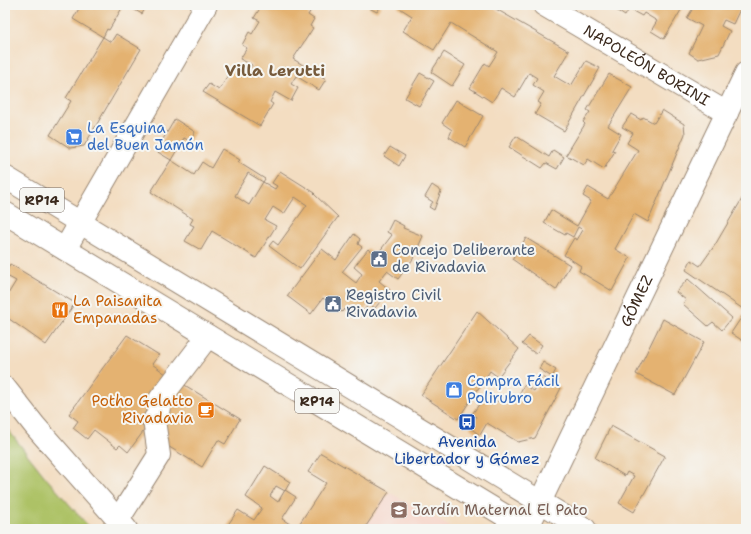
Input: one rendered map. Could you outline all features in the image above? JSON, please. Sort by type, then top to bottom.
[{"type":"main road","points":[[65,249],[206,5]]},
{"type":"main road","name":"NAPOLEÓN BORINI","points":[[544,5],[727,114]]},
{"type":"main road","name":"GÓMEZ","points":[[527,529],[746,73]]},
{"type":"main road","name":"RP14","points":[[5,177],[585,529]]},
{"type":"main road","name":"RP14","points":[[5,213],[527,529]]},
{"type":"main road","points":[[5,388],[35,426],[122,525],[159,455],[154,420],[158,414],[160,399],[208,336]]},
{"type":"shaded area","name":"Jardín Maternal El Pato","points":[[389,492],[454,529],[364,529]]},
{"type":"green space","points":[[5,426],[46,478],[91,529],[5,529]]},
{"type":"building","points":[[81,5],[116,5],[122,8],[103,37],[73,19]]},
{"type":"building","points":[[126,5],[147,5],[142,14]]},
{"type":"building","points":[[262,5],[314,5],[308,15],[314,19],[310,26],[313,28],[293,59],[326,79],[319,90],[296,76],[291,84],[298,88],[291,101],[275,92],[270,102],[273,104],[260,126],[203,92],[209,84],[219,90],[234,67],[247,74],[252,65],[240,59],[247,48],[242,45],[249,32],[252,34],[260,21],[254,18]]},
{"type":"building","points":[[371,5],[381,6],[377,12],[369,8]]},
{"type":"building","points":[[399,5],[489,5],[569,51],[554,76],[571,86],[586,61],[600,68],[564,131],[535,114],[541,104],[538,102],[544,92],[533,85],[537,78],[529,73],[515,97],[501,88],[492,102],[470,88],[485,63],[489,66],[498,52],[451,23],[434,50],[403,31],[412,16],[398,7]]},
{"type":"building","points":[[615,5],[684,5],[664,39],[651,31],[657,21],[644,13],[642,16],[629,9],[625,16],[613,8]]},
{"type":"building","points":[[695,5],[742,5],[733,24],[724,20],[721,26],[730,31],[719,54],[698,59],[689,53],[702,26],[687,18]]},
{"type":"building","points":[[116,34],[141,49],[84,146],[70,148],[50,135],[71,101],[66,98],[103,37],[111,42]]},
{"type":"building","points":[[444,52],[465,65],[452,86],[431,72]]},
{"type":"building","points":[[420,73],[434,81],[419,106],[405,98]]},
{"type":"building","points":[[609,74],[632,87],[608,126],[621,134],[612,150],[615,151],[604,169],[588,159],[584,165],[566,155],[585,124],[583,122],[590,112],[587,110]]},
{"type":"building","points":[[456,100],[483,116],[465,147],[449,137],[452,130],[442,123]]},
{"type":"building","points":[[662,110],[684,124],[685,134],[648,222],[634,214],[615,249],[630,258],[612,291],[579,271],[581,266],[564,255],[574,238],[577,240],[583,230],[578,227],[573,237],[566,233],[565,235],[544,223],[551,210],[577,226],[591,201],[583,196],[588,187],[608,199],[638,150],[627,143],[633,133],[622,127],[631,114],[641,120],[643,117],[654,123]]},
{"type":"building","points":[[175,119],[195,132],[190,141],[184,138],[171,160],[156,151]]},
{"type":"building","points":[[516,136],[549,157],[553,150],[564,157],[557,169],[546,163],[542,168],[509,147]]},
{"type":"building","points":[[390,147],[405,156],[399,166],[384,156]]},
{"type":"building","points":[[222,149],[240,160],[238,162],[265,179],[263,182],[275,189],[277,186],[272,183],[280,171],[315,193],[314,194],[338,217],[300,269],[269,246],[273,241],[278,245],[307,205],[295,197],[284,214],[273,207],[265,220],[276,226],[256,258],[212,231],[201,250],[185,241],[194,226],[190,224],[193,219],[151,192],[171,160],[194,175],[202,162],[211,168]],"holes":[[[248,173],[263,182],[249,205],[235,196]]]},
{"type":"building","points":[[432,185],[441,191],[434,210],[429,207],[433,202],[425,197]]},
{"type":"building","points":[[746,192],[746,311],[686,270],[691,260],[700,266],[715,245]]},
{"type":"building","points":[[393,220],[404,226],[403,228],[423,236],[413,259],[398,279],[387,271],[379,281],[390,290],[375,308],[369,304],[359,317],[351,311],[349,314],[344,309],[342,312],[323,298],[311,314],[287,296],[322,249],[336,260],[354,234],[360,239],[358,244],[362,247],[342,272],[356,283],[362,274],[354,267],[368,249],[376,256],[392,235],[387,232]]},
{"type":"building","points":[[526,238],[570,265],[556,290],[512,259]]},
{"type":"building","points":[[10,264],[75,303],[46,345],[5,316],[5,299],[16,281],[5,275]]},
{"type":"building","points":[[688,279],[732,318],[722,330],[713,322],[708,326],[683,304],[686,300],[676,292]]},
{"type":"building","points":[[477,311],[519,349],[498,377],[490,371],[458,419],[421,395]]},
{"type":"building","points":[[743,315],[746,316],[746,343],[731,333]]},
{"type":"building","points":[[663,319],[704,342],[675,395],[636,374]]},
{"type":"building","points":[[127,335],[159,355],[152,364],[170,377],[155,409],[142,425],[146,428],[128,452],[120,445],[117,448],[94,430],[87,439],[73,428],[78,421],[69,414]]},
{"type":"building","points":[[529,336],[542,345],[536,354],[522,344]]},
{"type":"building","points":[[543,362],[556,370],[552,377],[539,369]]},
{"type":"building","points":[[542,377],[561,388],[535,438],[518,442],[487,423],[480,435],[470,428],[476,417],[472,414],[486,395],[499,402],[503,395],[515,402],[524,385],[534,391]]},
{"type":"building","points":[[178,381],[240,419],[225,444],[218,440],[202,467],[166,445],[159,423]]},
{"type":"building","points":[[611,426],[665,456],[634,512],[619,503],[634,476],[627,472],[625,476],[595,458]]},
{"type":"building","points":[[321,453],[389,492],[364,529],[296,529],[326,483],[308,472]]},
{"type":"building","points":[[265,466],[290,482],[285,490],[296,497],[282,519],[293,526],[292,529],[225,529],[238,510],[254,520],[262,508],[246,497]],"holes":[[[276,486],[285,491],[278,502],[270,496]]]},
{"type":"place","name":"La Esquina del Buen Jamón","points":[[74,137]]},
{"type":"place","name":"Concejo Deliberante de Rivadavia","points":[[379,259]]},
{"type":"place","name":"Registro Civil Rivadavia","points":[[333,304]]},
{"type":"place","name":"La Paisanita Empanadas","points":[[60,310]]},
{"type":"place","name":"Compra Fácil Polirubro","points":[[454,390]]},
{"type":"place","name":"Potho Gelatto Rivadavia","points":[[206,410]]},
{"type":"place","name":"Avenida Libertador y Gómez","points":[[467,422]]},
{"type":"place","name":"Jardín Maternal El Pato","points":[[399,510]]},
{"type":"district","name":"Villa Lerutti","points":[[275,70]]}]
